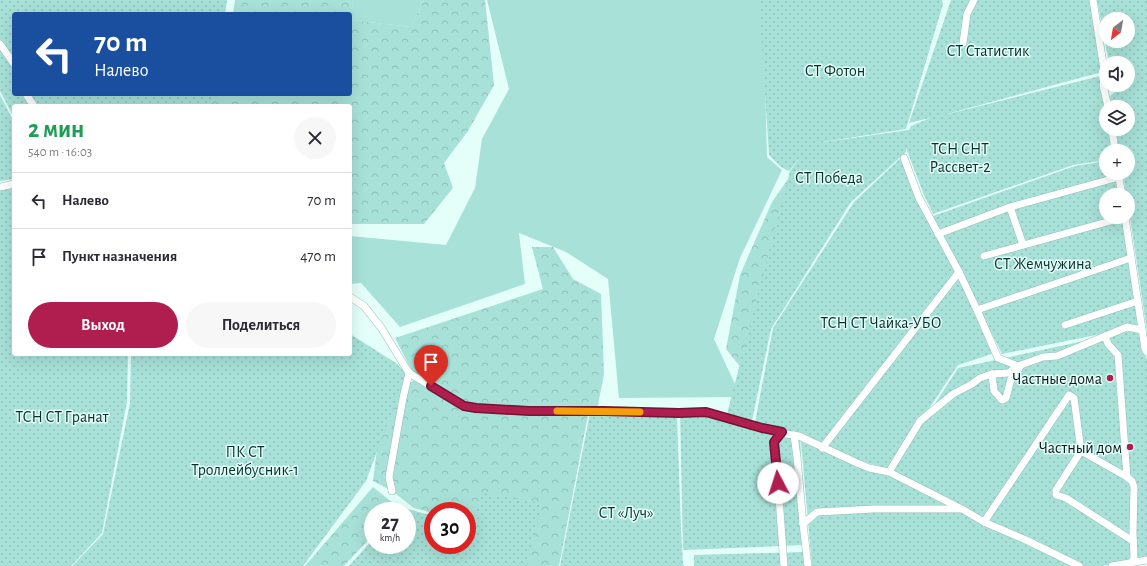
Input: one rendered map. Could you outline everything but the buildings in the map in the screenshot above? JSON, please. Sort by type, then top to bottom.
[{"type":"street","points":[[963,43],[967,14],[974,0]]},
{"type":"street","points":[[1092,0],[1105,76],[1103,85],[1106,100]]},
{"type":"street","points":[[0,44],[12,61]]},
{"type":"street","points":[[904,158],[919,198],[959,272],[998,358],[1020,366]]},
{"type":"street","points":[[938,234],[1010,208],[1102,180]]},
{"type":"street","points":[[0,186],[12,184]]},
{"type":"street","points":[[1010,208],[1023,245]]},
{"type":"street","points":[[984,256],[1100,224]]},
{"type":"street","points":[[1126,224],[1145,349],[1147,352]]},
{"type":"street","points":[[977,310],[1131,258]]},
{"type":"street","points":[[822,448],[959,272]]},
{"type":"street","points":[[352,298],[364,306],[382,329],[408,373],[464,406],[529,411],[706,412],[762,428],[799,436],[863,466],[889,472],[962,509],[984,522],[1026,540],[1079,566]]},
{"type":"street","points":[[1065,325],[1138,302]]},
{"type":"street","points":[[889,472],[920,421],[953,394],[980,378],[992,374],[1008,373],[1020,366],[1043,357],[1057,356],[1127,327],[1142,330]]},
{"type":"street","points":[[1105,336],[1108,344],[1118,355],[1127,477]]},
{"type":"street","points":[[992,374],[994,391],[1002,400],[1006,398],[1011,379],[1020,366]]},
{"type":"street","points":[[392,491],[389,477],[408,373]]},
{"type":"street","points":[[984,522],[1069,395],[1074,398],[1081,451],[1056,490],[1056,495],[1066,498],[1133,541]]},
{"type":"street","points":[[782,432],[774,442],[784,566]]},
{"type":"street","points":[[794,435],[808,566]]},
{"type":"street","points":[[1081,451],[1132,480],[1134,487],[1134,558],[1132,562]]},
{"type":"street","points":[[803,524],[817,512],[874,509],[962,509]]},
{"type":"street","points":[[1112,566],[1147,560]]},
{"type":"green space","points":[[0,0],[227,0],[225,12],[12,12],[12,96],[212,96],[210,104],[12,104],[12,114],[0,91]]},
{"type":"green space","points":[[235,0],[353,0],[352,20],[352,12],[233,12]]},
{"type":"green space","points":[[353,0],[424,0],[411,27],[352,20]]},
{"type":"green space","points":[[424,0],[485,0],[494,85],[468,131],[444,163],[453,188],[424,224],[352,224],[352,104],[208,104],[210,96],[352,96],[352,20],[411,27]]},
{"type":"green space","points":[[487,0],[811,0],[765,82],[767,157],[782,170],[740,258],[714,339],[741,397],[619,398],[608,279],[566,252],[519,233],[525,284],[400,327],[361,283],[352,284],[352,236],[446,245],[475,188],[482,139],[509,89]]},
{"type":"green space","points":[[759,0],[942,0],[943,4],[906,129],[810,144],[909,130],[911,126],[930,118],[909,123],[951,0],[1090,0],[1099,56],[1099,73],[936,117],[1099,76],[1099,92],[1105,92],[1106,100],[1099,100],[1099,136],[1112,136],[1113,144],[1099,144],[1099,161],[1073,165],[933,214],[906,148],[906,152],[851,202],[771,329],[752,421],[755,422],[773,328],[854,202],[905,154],[921,194],[933,216],[1075,166],[1099,162],[1099,180],[1117,180],[1119,188],[1099,188],[1099,224],[1124,224],[1140,326],[1002,354],[943,237],[998,352],[958,365],[889,469],[858,460],[800,433],[804,545],[683,550],[680,411],[708,409],[740,418],[727,414],[790,171],[802,155],[789,171],[781,167],[769,155]]},
{"type":"green space","points":[[1097,0],[1147,0],[1147,331],[1131,224],[1135,224],[1135,188],[1125,188],[1124,180],[1135,180],[1135,144],[1118,144],[1117,136],[1135,136],[1135,100],[1111,100],[1110,96],[1115,92],[1135,92],[1135,56],[1108,56],[1106,48],[1135,48],[1135,12],[1099,12]]},
{"type":"green space","points":[[0,95],[12,118],[12,179],[0,181]]},
{"type":"green space","points":[[811,146],[777,269],[754,384],[726,349],[740,275],[772,202]]},
{"type":"green space","name":"ТСН СТ Гранат","points":[[12,183],[12,356],[128,356],[127,402],[102,533],[71,566],[0,566],[0,184]]},
{"type":"green space","points":[[532,247],[553,247],[573,279],[601,294],[604,374],[597,410],[468,404],[413,373],[395,338],[543,289]]},
{"type":"green space","points":[[1131,331],[1140,331],[1144,354],[1147,359],[1147,564],[1096,566],[812,566],[801,442],[889,475],[958,368]]},
{"type":"green space","name":"ПК СТ Троллейбусник-1","points":[[352,335],[396,363],[406,374],[366,481],[303,566],[72,566],[103,534],[130,403],[131,356],[352,356]]},
{"type":"green space","points":[[415,380],[470,411],[588,415],[559,566],[527,566],[476,525],[476,502],[424,502],[424,511],[416,509],[416,502],[406,502],[392,491],[373,481],[382,409],[393,392]]},
{"type":"green space","name":"СТ «Луч»","points":[[590,413],[677,416],[681,529],[684,566],[560,566]]},
{"type":"green space","points":[[373,487],[392,502],[364,502],[364,545],[344,566],[305,566]]},
{"type":"green space","points":[[482,493],[542,503],[527,566],[349,566],[364,549],[364,554],[416,554],[416,511],[424,513],[424,554],[476,554],[476,512]]},
{"type":"green space","points":[[804,552],[805,566],[694,566],[694,555]]},
{"type":"slow traffic","points":[[557,411],[640,412]]},
{"type":"place","name":"Частные дома","points":[[1110,378]]},
{"type":"place","name":"Частный дом","points":[[1130,447]]},
{"type":"route","points":[[431,386],[464,406],[476,408],[529,411],[706,412],[762,428],[782,432],[774,442],[778,483]]},
{"type":"park label","name":"СТ Статистик","points":[[988,50]]},
{"type":"park label","name":"СТ Фотон","points":[[835,70]]},
{"type":"park label","name":"ТСН СНТ Рассвет-2","points":[[960,157]]},
{"type":"park label","name":"СТ Победа","points":[[829,177]]},
{"type":"park label","name":"СТ Жемчужина","points":[[1043,263]]},
{"type":"park label","name":"ТСН СТ Чайка-УБО","points":[[881,322]]}]
